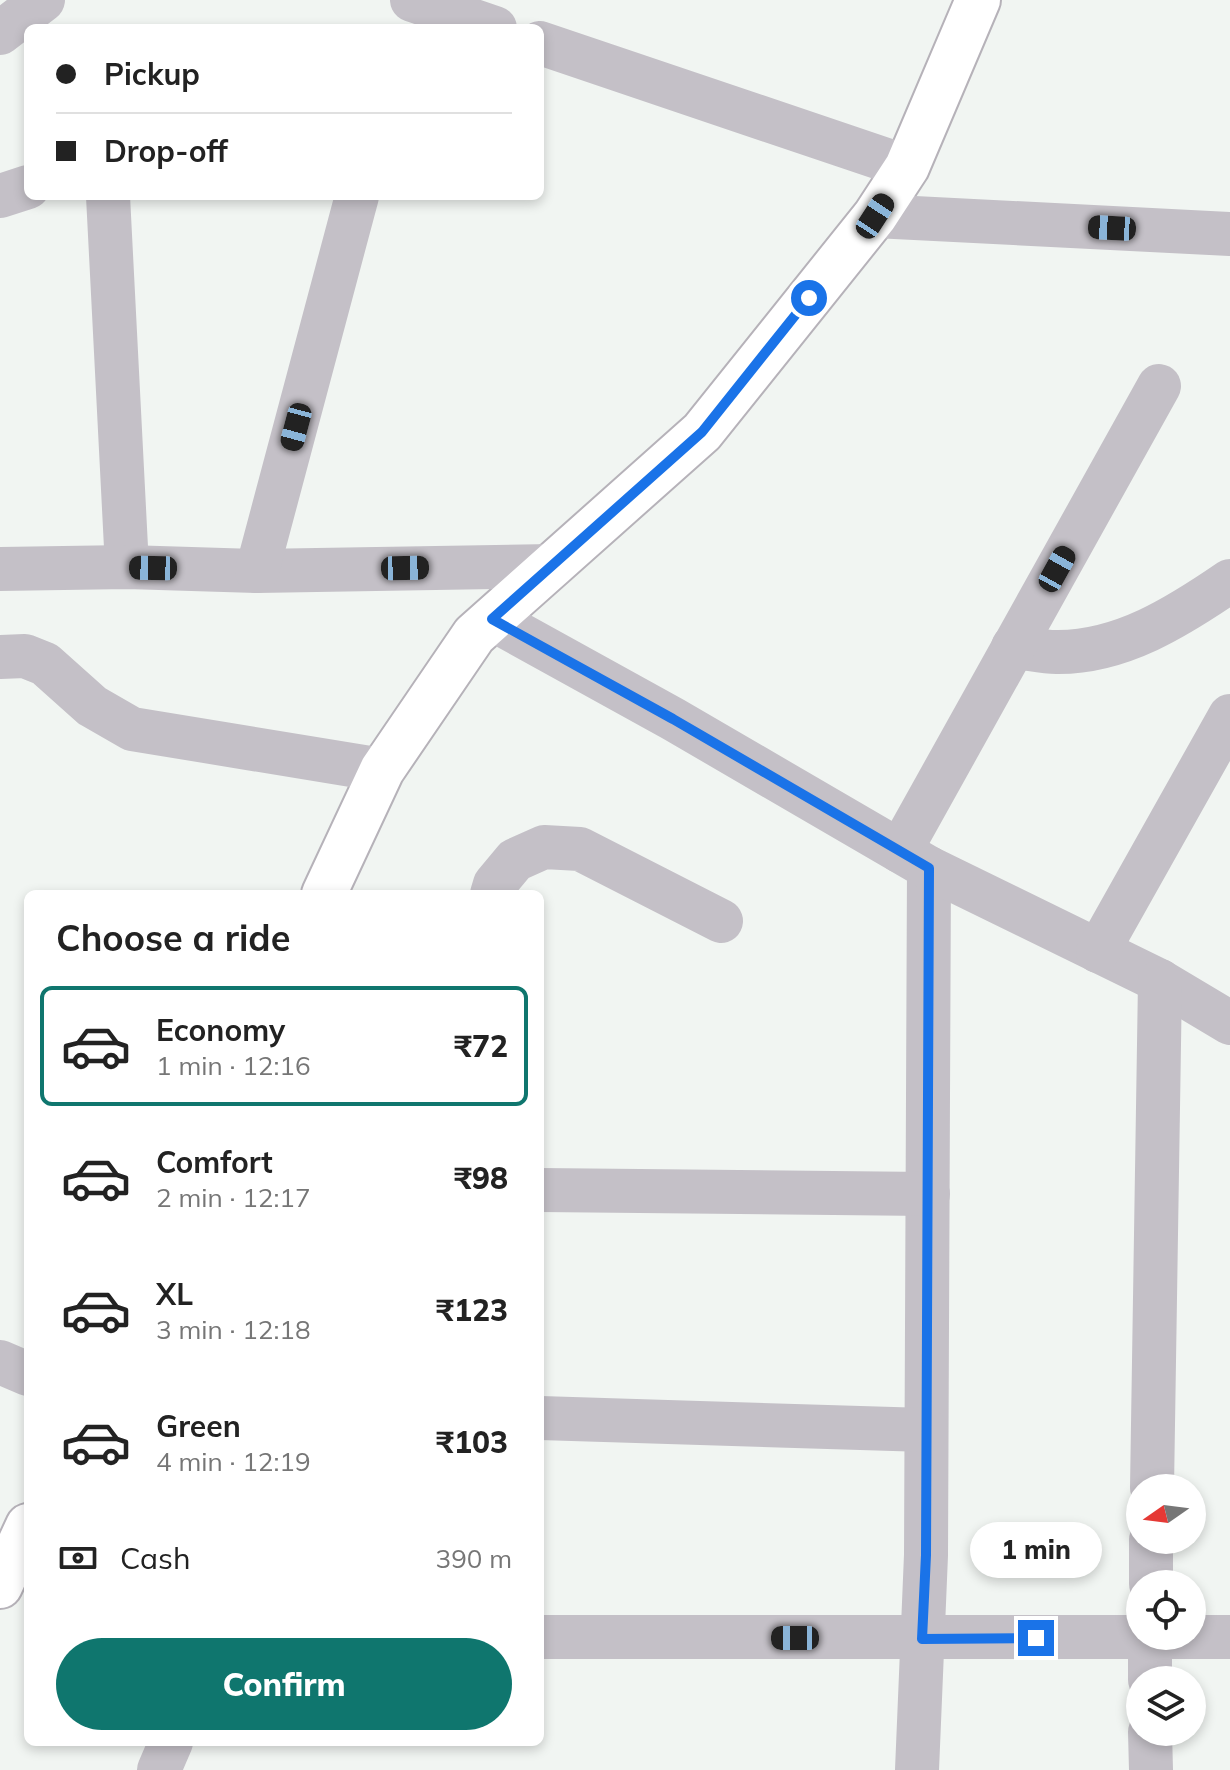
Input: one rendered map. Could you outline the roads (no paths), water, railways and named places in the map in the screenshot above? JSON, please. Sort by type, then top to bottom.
[{"type":"main road","points":[[326,890],[382,770],[474,635],[702,432],[875,216],[907,167],[978,0]]},
{"type":"main road","points":[[0,1586],[24,1535]]},
{"type":"street","points":[[0,33],[43,0]]},
{"type":"street","points":[[403,24],[411,0],[483,24]]},
{"type":"street","points":[[544,44],[907,167]]},
{"type":"street","points":[[0,196],[24,188]]},
{"type":"street","points":[[108,200],[127,567]]},
{"type":"street","points":[[257,571],[356,200]]},
{"type":"street","points":[[875,216],[1230,234]]},
{"type":"street","points":[[917,1770],[926,1430],[928,1194],[914,860],[1013,647],[1159,386]]},
{"type":"street","points":[[0,569],[127,567],[257,571],[552,566]]},
{"type":"street","points":[[1013,647],[1057,652],[1095,648],[1141,633],[1181,615],[1230,581]]},
{"type":"street","points":[[492,619],[687,727],[914,860],[1160,981],[1230,1023]]},
{"type":"street","points":[[0,657],[25,656],[45,664],[92,706],[132,729],[382,770]]},
{"type":"street","points":[[1098,951],[1230,716]]},
{"type":"street","points":[[493,890],[515,860],[544,847],[580,849],[721,921]]},
{"type":"street","points":[[1152,1474],[1160,981]]},
{"type":"street","points":[[544,1190],[928,1194]]},
{"type":"street","points":[[0,1362],[24,1372]]},
{"type":"street","points":[[544,1418],[926,1430]]},
{"type":"street","points":[[544,1637],[1126,1637]]},
{"type":"street","points":[[1206,1637],[1230,1637]]},
{"type":"street","points":[[159,1770],[169,1746]]},
{"type":"street","points":[[1150,1746],[1151,1770]]}]
